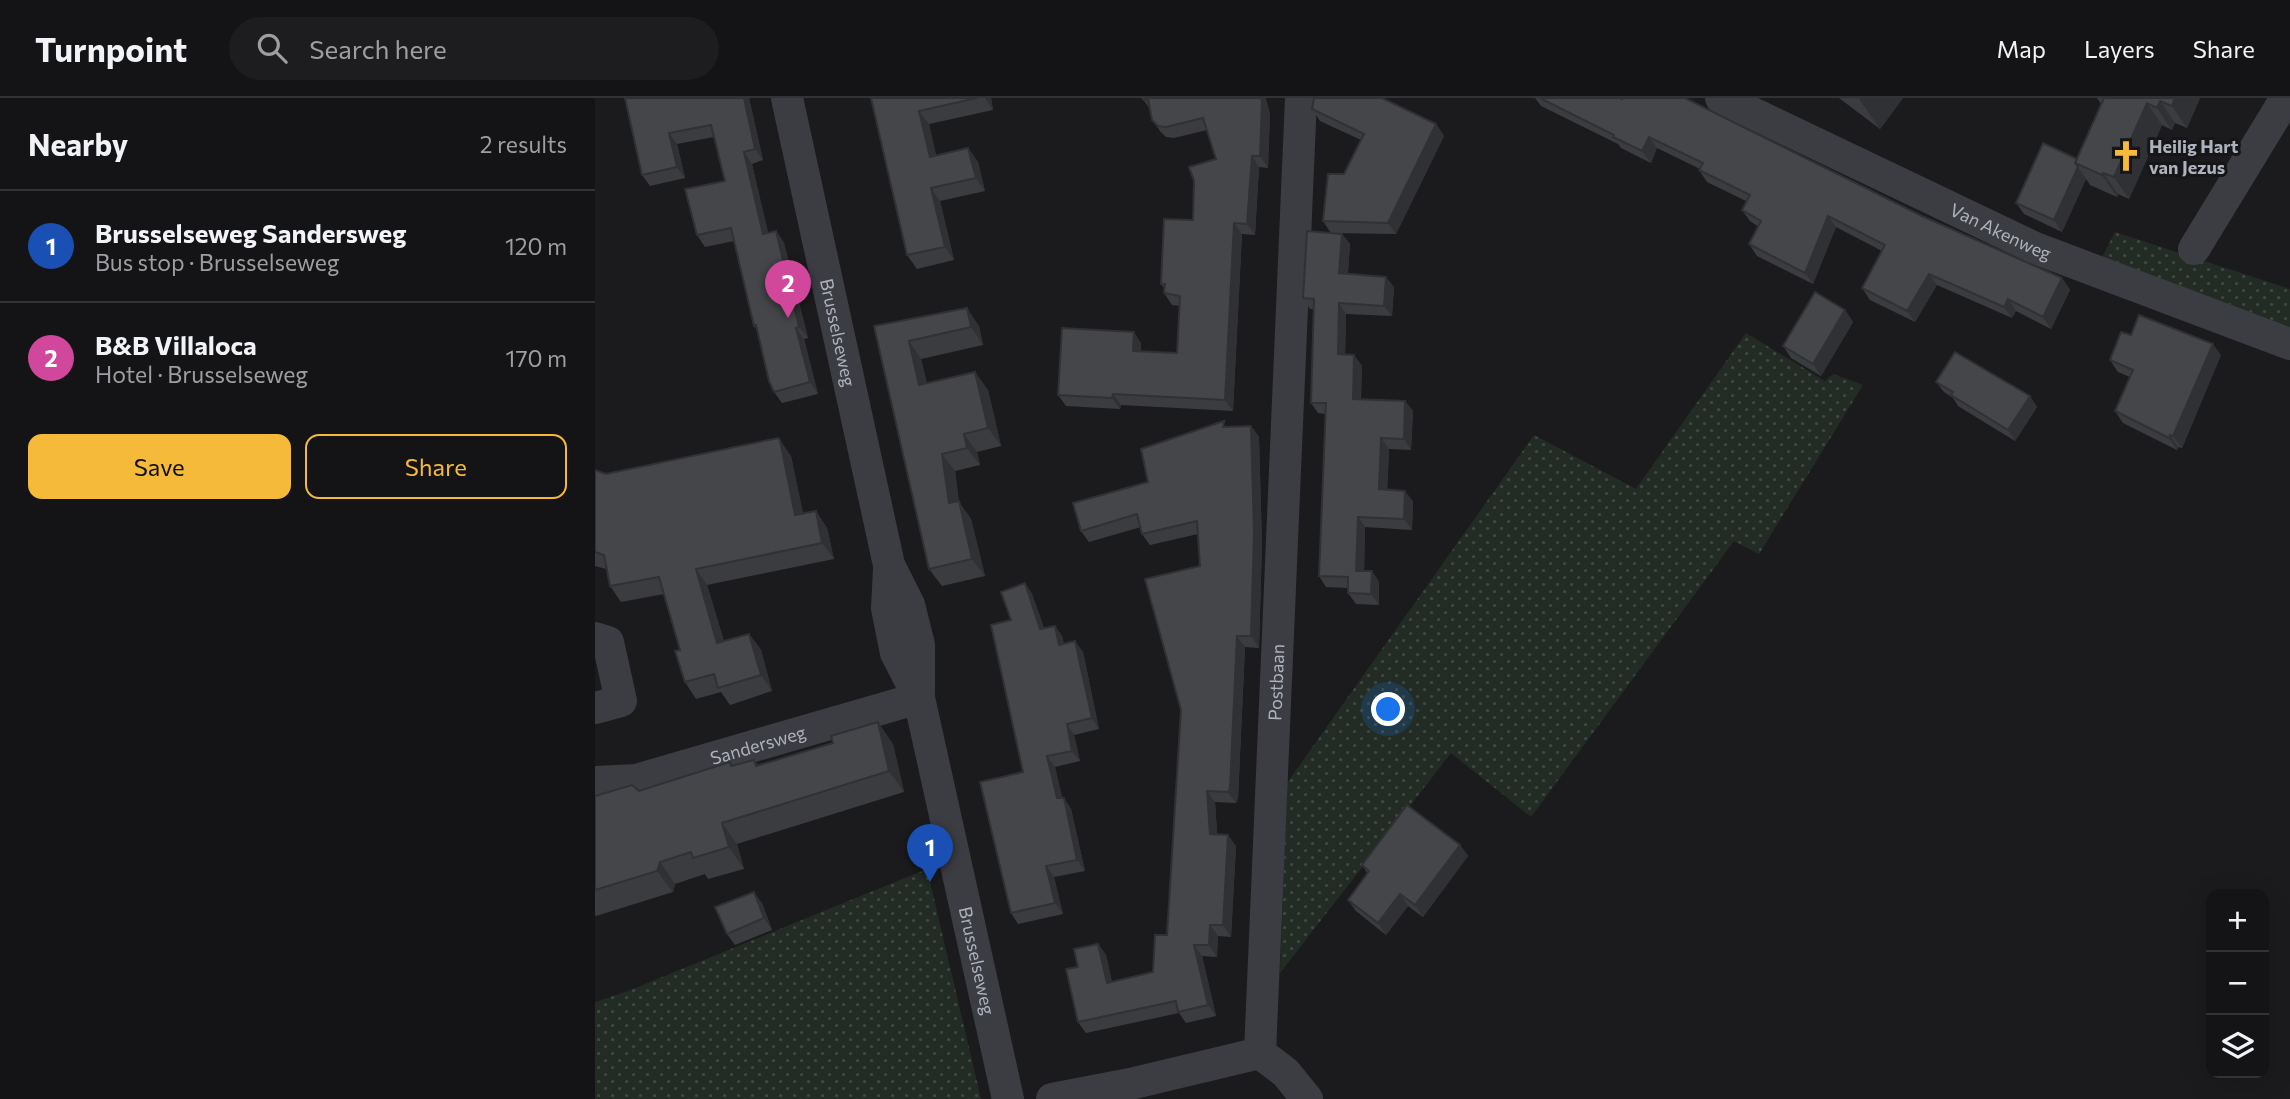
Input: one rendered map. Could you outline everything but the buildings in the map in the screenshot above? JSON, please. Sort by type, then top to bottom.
[{"type":"street","name":"Brusselseweg","points":[[787,98],[889,565],[909,605],[919,645],[919,698],[1008,1099]]},
{"type":"street","name":"Postbaan","points":[[1260,1053],[1301,98]]},
{"type":"street","points":[[2193,249],[2286,98]]},
{"type":"street","name":"Van Akenweg","points":[[1733,101],[2035,248],[2290,344]]},
{"type":"street","points":[[595,638],[608,642],[621,701],[595,708]]},
{"type":"street","name":"Sandersweg","points":[[595,782],[636,780],[919,698]]},
{"type":"street","points":[[1052,1099],[1130,1084],[1260,1053],[1286,1073],[1307,1099]]},
{"type":"shaded area","points":[[2115,232],[2290,289],[2290,327],[2102,257]]},
{"type":"shaded area","points":[[1746,333],[1825,381],[1833,374],[1863,385],[1759,554],[1734,541],[1531,817],[1451,753],[1280,973],[1287,783],[1534,435],[1636,489]]},
{"type":"shaded area","points":[[927,869],[981,1099],[595,1099],[595,1002]]},
{"type":"place","name":"Heilig Hart van Jezus","points":[[2126,156]]},
{"type":"place","name":"B&B Villaloca","points":[[788,318]]},
{"type":"place","name":"Brusselseweg Sandersweg","points":[[930,882]]}]
